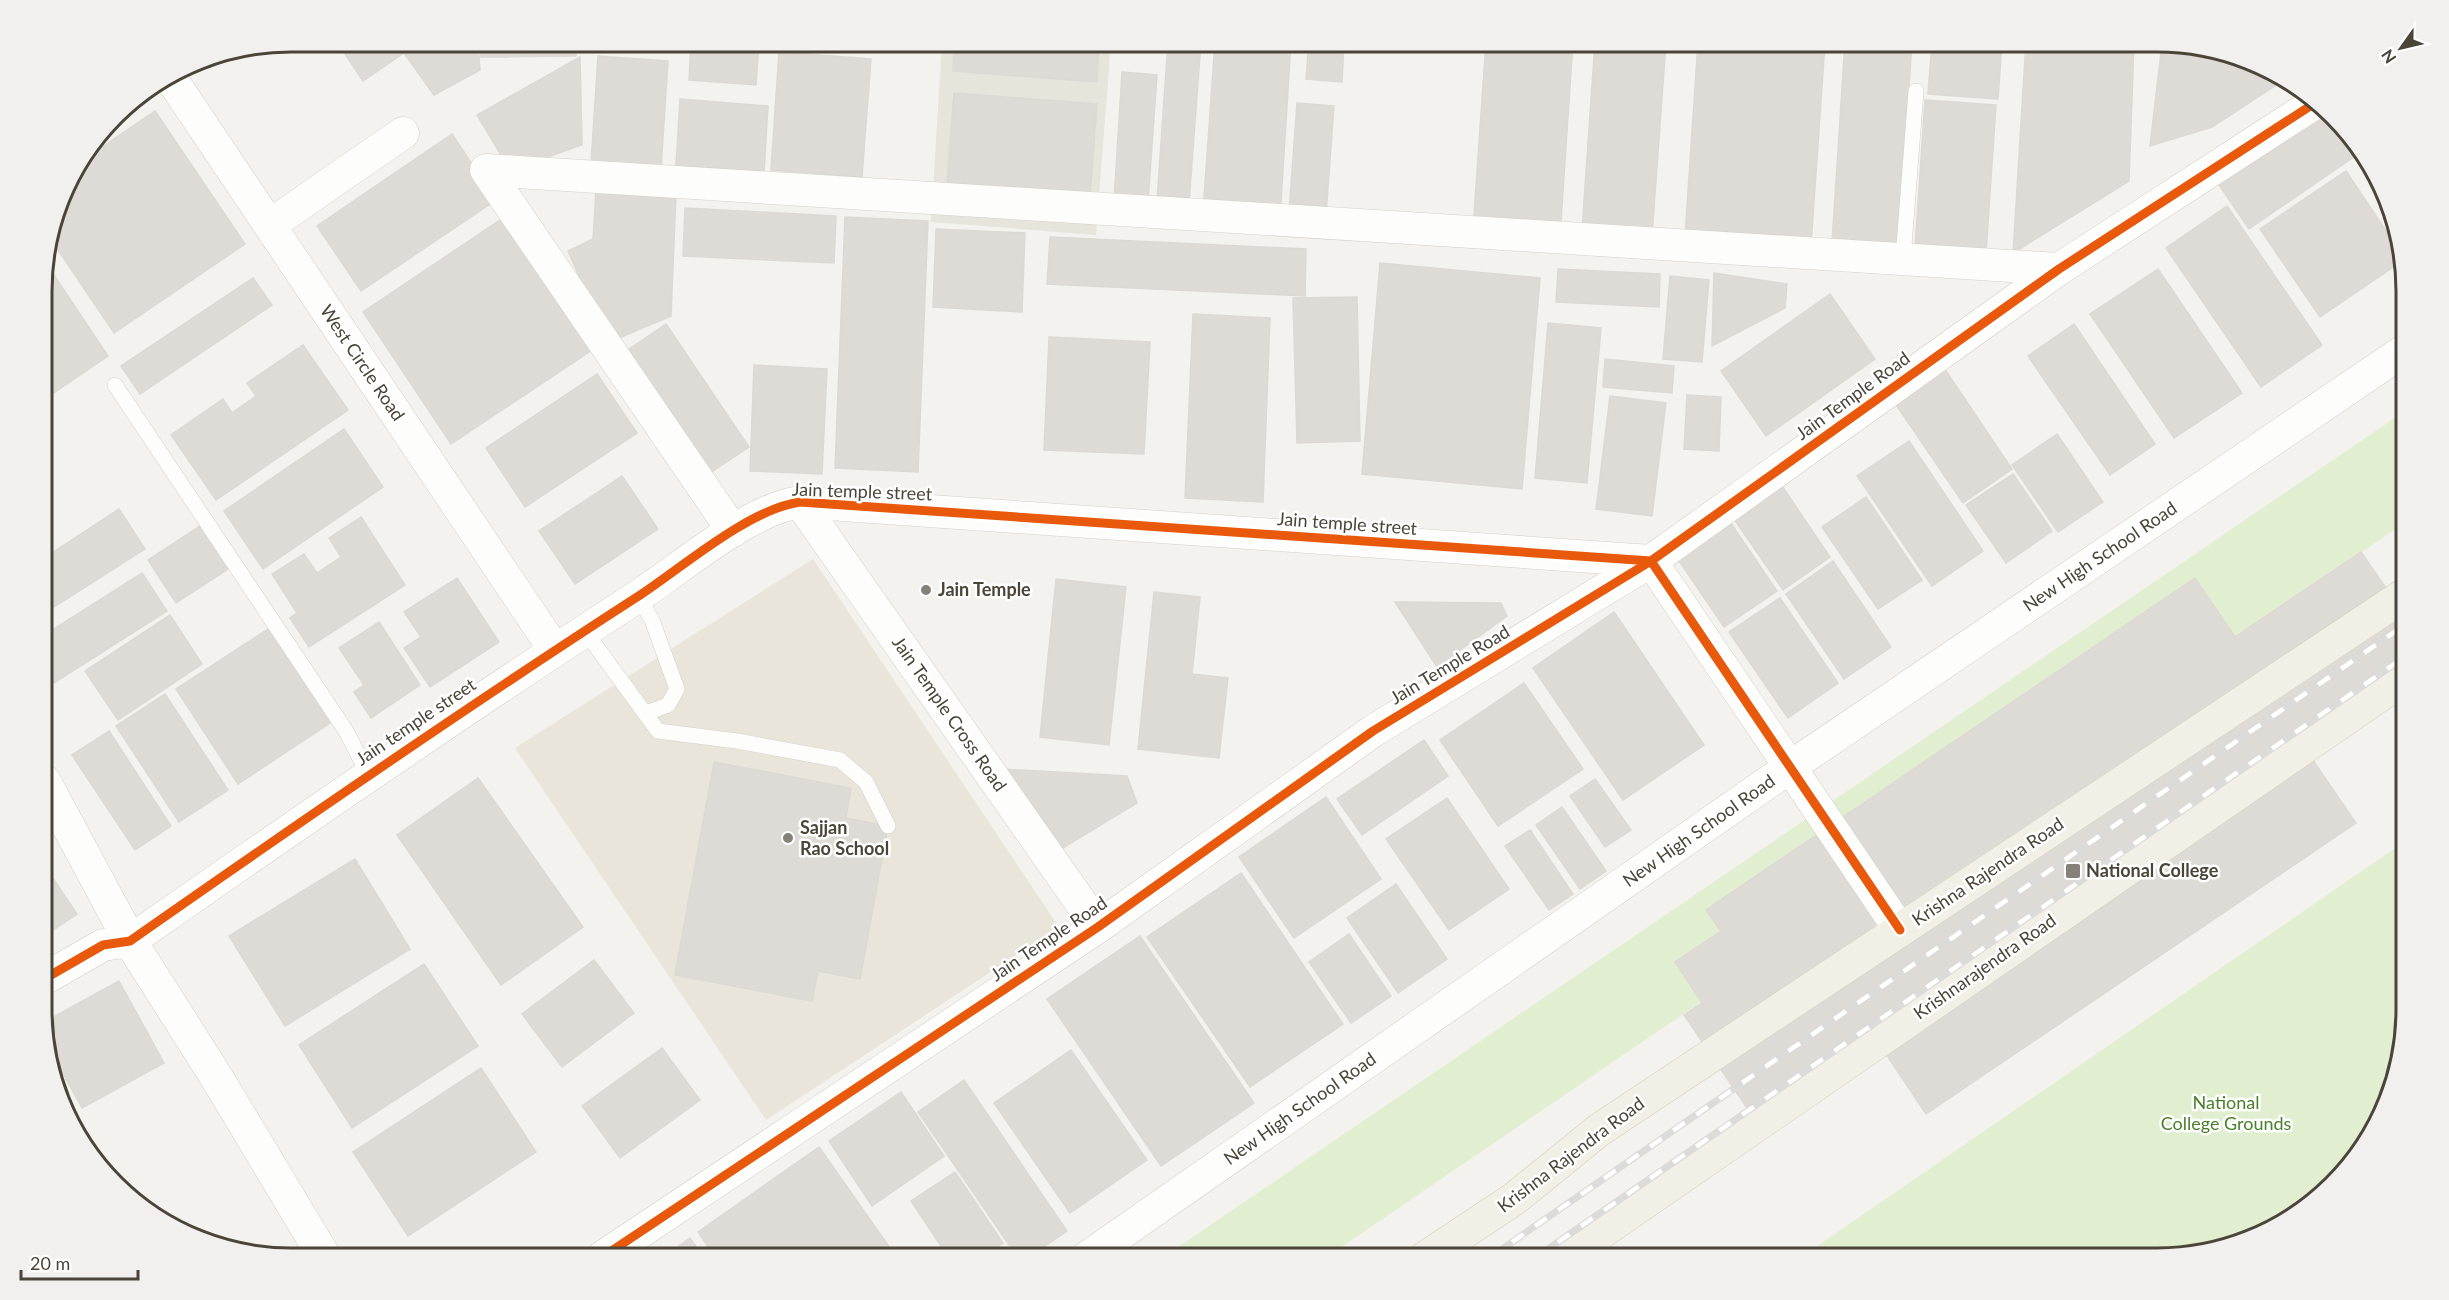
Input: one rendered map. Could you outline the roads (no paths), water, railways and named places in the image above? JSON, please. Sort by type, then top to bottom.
[{"type":"main road","name":"Krishna Rajendra Road","points":[[1440,1248],[1514,1199],[1599,1130],[2396,601]]},
{"type":"main road","name":"Krishnarajendra Road","points":[[1578,1248],[2396,684]]},
{"type":"street","name":"West Circle Road","points":[[174,84],[554,649]]},
{"type":"street","name":"Jain Temple Road","points":[[616,1248],[1098,927],[1373,731],[1651,561],[2059,269],[2309,107]]},
{"type":"street","points":[[270,225],[403,133]]},
{"type":"street","points":[[733,531],[486,170],[2059,269]]},
{"type":"street","name":"New High School Road","points":[[1100,1248],[1790,767],[2396,356]]},
{"type":"street","name":"Jain temple street","points":[[129,941],[368,774],[554,649],[638,596],[733,531],[779,505],[800,502],[1651,561]]},
{"type":"street","name":"Jain Temple Cross Road","points":[[800,502],[1098,927]]},
{"type":"street","points":[[1651,561],[1900,930]]},
{"type":"street","points":[[52,796],[129,941],[217,1078],[319,1248]]},
{"type":"street","points":[[52,974],[103,945],[129,941]]},
{"type":"lane","points":[[1903,259],[1916,91]]},
{"type":"lane","points":[[115,385],[346,731],[368,774]]},
{"type":"lane","points":[[638,596],[652,621],[677,689],[668,705],[646,713]]},
{"type":"lane","points":[[585,630],[658,731],[737,741],[840,760],[866,782],[888,826]]},
{"type":"railway","points":[[1503,1248],[2396,631]]},
{"type":"railway","points":[[1549,1248],[2396,663]]},
{"type":"place","name":"Jain Temple","points":[[926,590]]},
{"type":"place","name":"Sajjan Rao School","points":[[788,838]]},
{"type":"place","name":"National College","points":[[2073,871]]},
{"type":"park label","name":"National College Grounds","points":[[2226,1113]]}]
